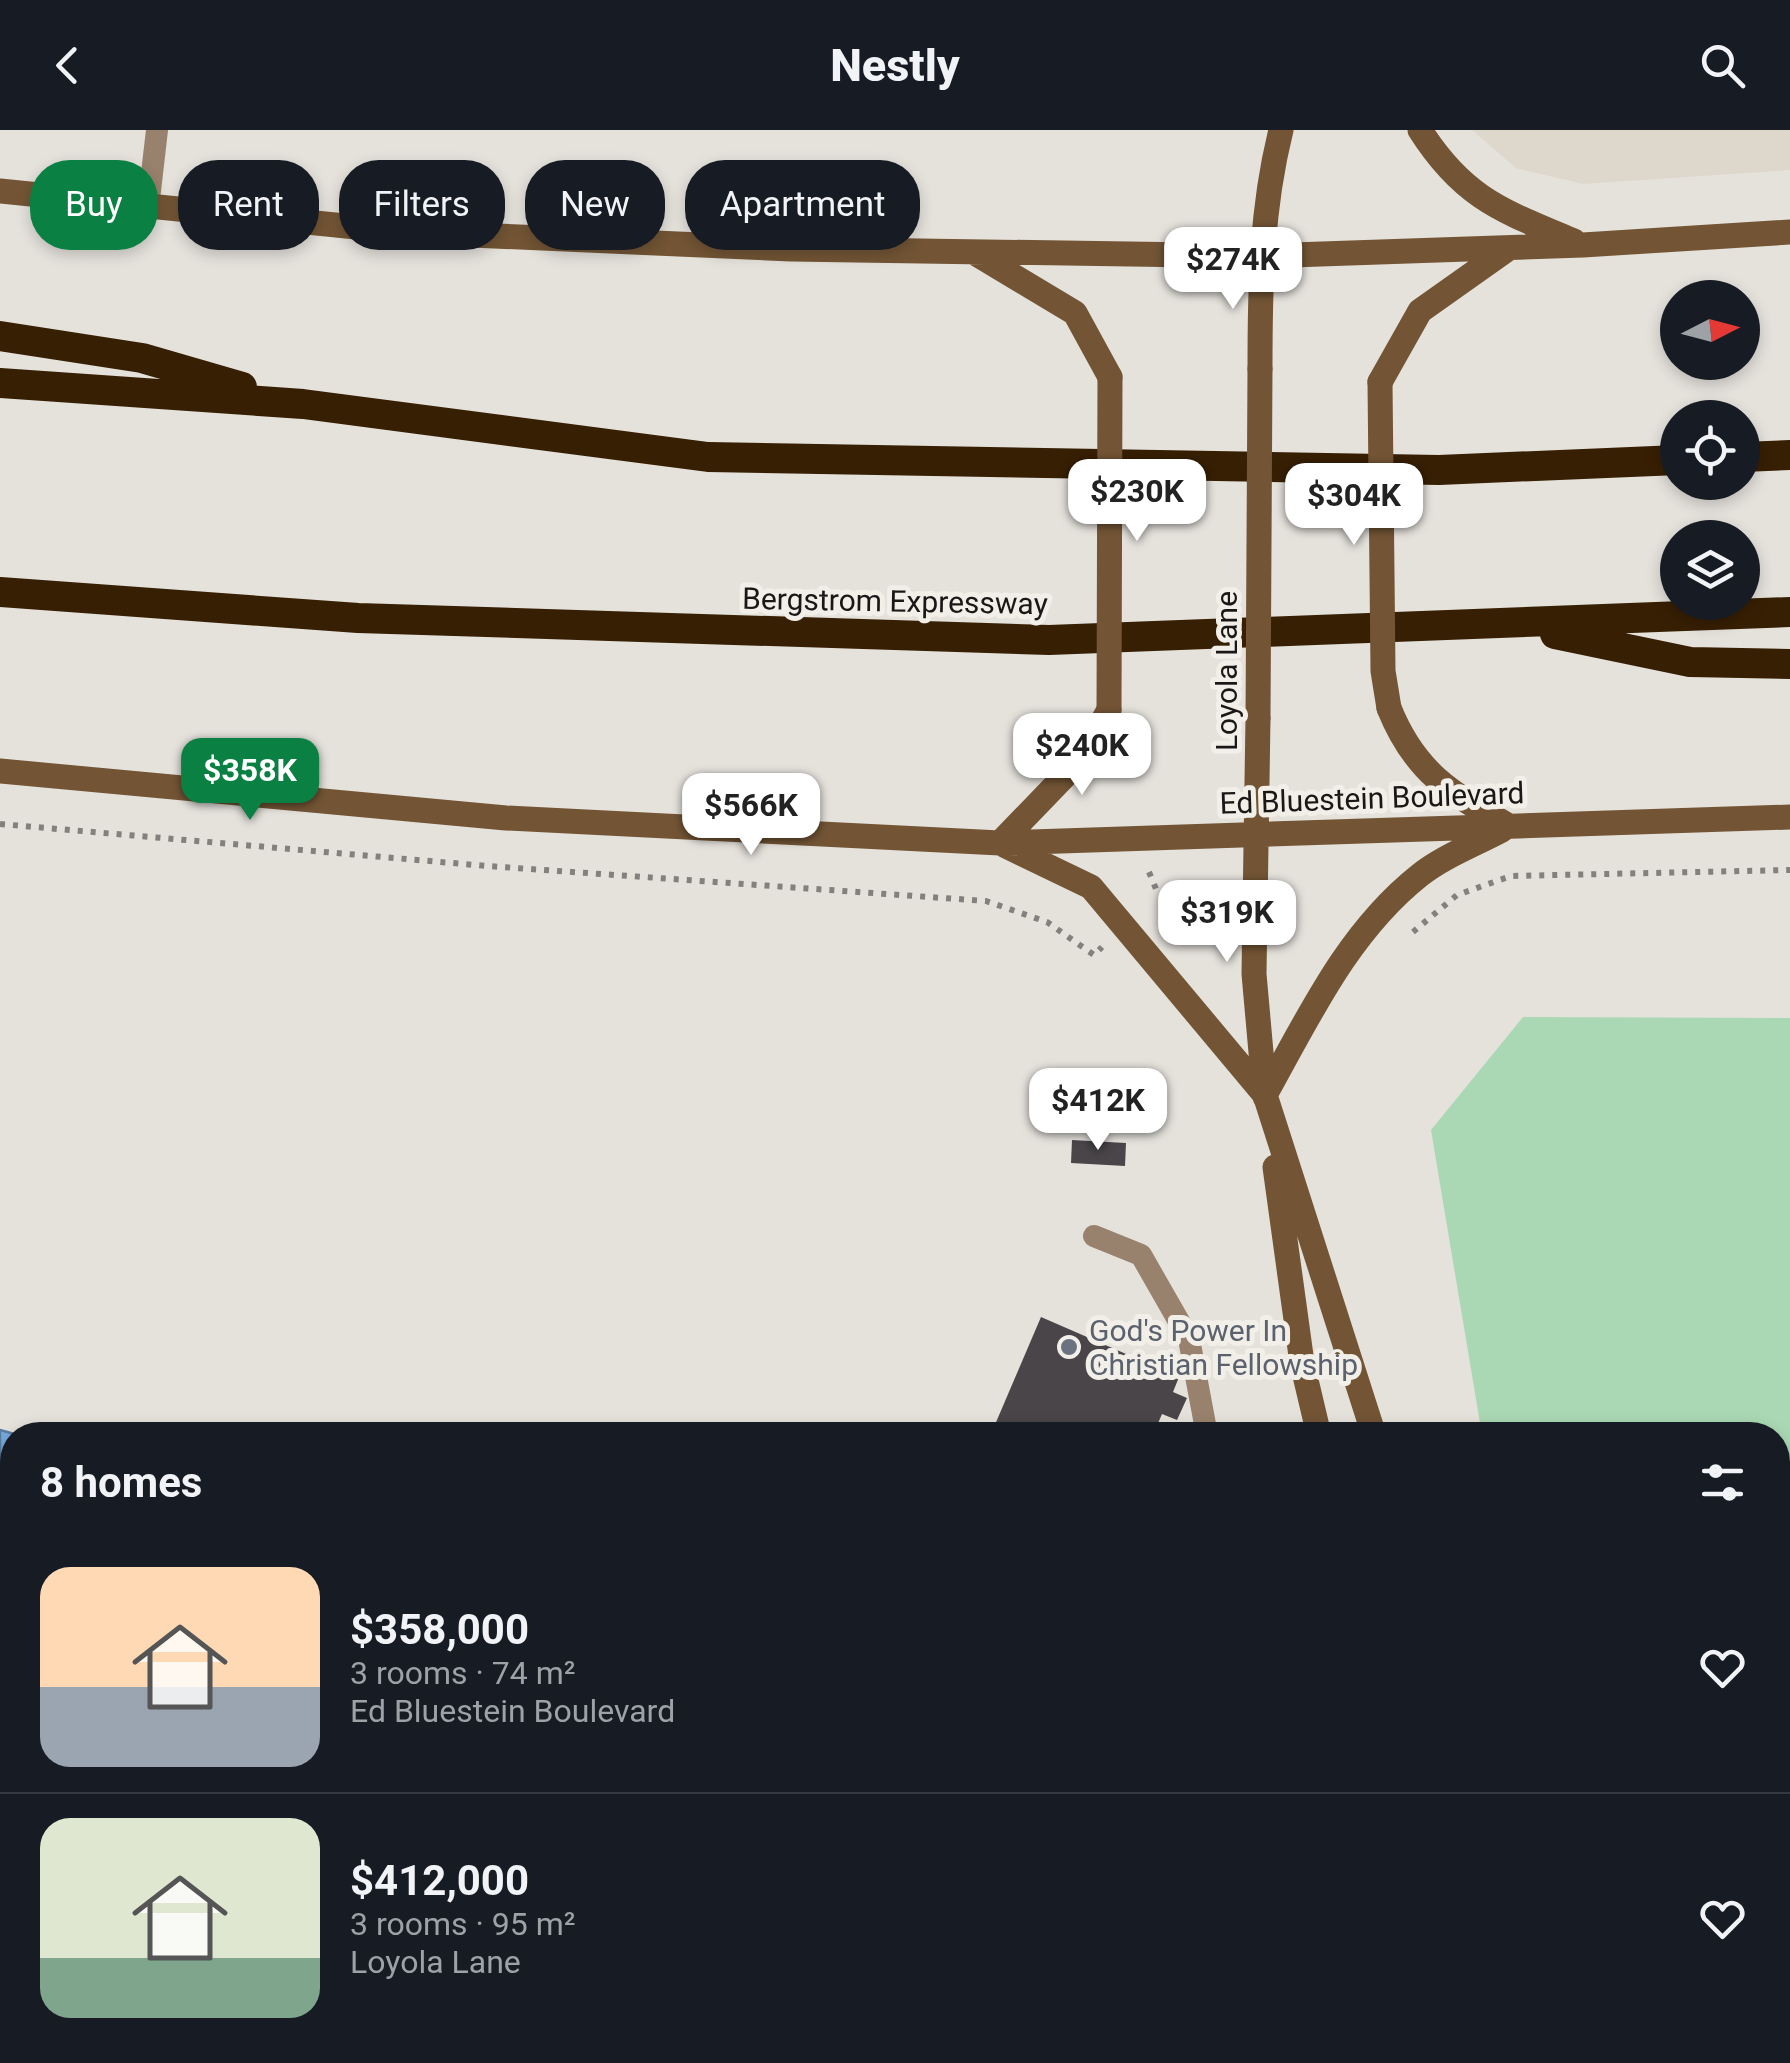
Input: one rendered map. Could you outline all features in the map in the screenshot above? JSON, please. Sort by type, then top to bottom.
[{"type":"highway","points":[[0,336],[142,358],[303,404]]},
{"type":"highway","points":[[0,383],[303,404],[708,457],[1439,470],[1660,461]]},
{"type":"highway","points":[[1760,456],[1790,455]]},
{"type":"highway","name":"Bergstrom Expressway","points":[[0,592],[358,618],[1048,640],[1513,626],[1790,612]]},
{"type":"highway","points":[[1513,626],[1690,662],[1790,664]]},
{"type":"main road","name":"Loyola Lane","points":[[1282,130],[1267,186],[1260,256],[1254,974],[1265,1095],[1302,1363],[1316,1422]]},
{"type":"main road","points":[[1420,130],[1453,172],[1486,204],[1583,245]]},
{"type":"main road","points":[[0,191],[30,194]]},
{"type":"main road","points":[[158,209],[405,232],[790,249],[974,252],[1260,256],[1583,245],[1790,232]]},
{"type":"main road","points":[[1509,248],[1420,310],[1380,382],[1383,671],[1389,708],[1404,744],[1442,788],[1509,826]]},
{"type":"main road","points":[[974,252],[1075,313],[1110,377],[1109,710],[1082,759],[1000,843],[1091,887],[1265,1095],[1343,956],[1378,916],[1422,873],[1509,826]]},
{"type":"main road","name":"Ed Bluestein Boulevard","points":[[0,770],[506,818],[1000,843],[1790,817]]},
{"type":"main road","name":"Loyola Lane","points":[[1265,1095],[1370,1422]]},
{"type":"lane","points":[[154,160],[157,130]]},
{"type":"lane","points":[[1094,1236],[1141,1254],[1189,1338],[1205,1422]]},
{"type":"path","points":[[0,824],[487,866],[986,900],[1047,922],[1094,955],[1114,936]]},
{"type":"path","points":[[1148,870],[1156,890]]},
{"type":"path","points":[[1396,928],[1408,936],[1457,895],[1511,876],[1790,870]]},
{"type":"shaded area","points":[[1472,130],[1790,130],[1790,170],[1583,184],[1516,168]]},
{"type":"green space","points":[[1523,1017],[1790,1018],[1790,1422],[1480,1422],[1431,1130]]},
{"type":"building","points":[[1072,1140],[1126,1143],[1125,1166],[1071,1163]]},
{"type":"building","name":"God's Power In Christian Fellowship","points":[[1041,1317],[1179,1377],[1173,1392],[1187,1398],[1177,1420],[1162,1414],[1159,1422],[996,1422]]},
{"type":"place","name":"God's Power In Christian Fellowship","points":[[1069,1347]]}]
